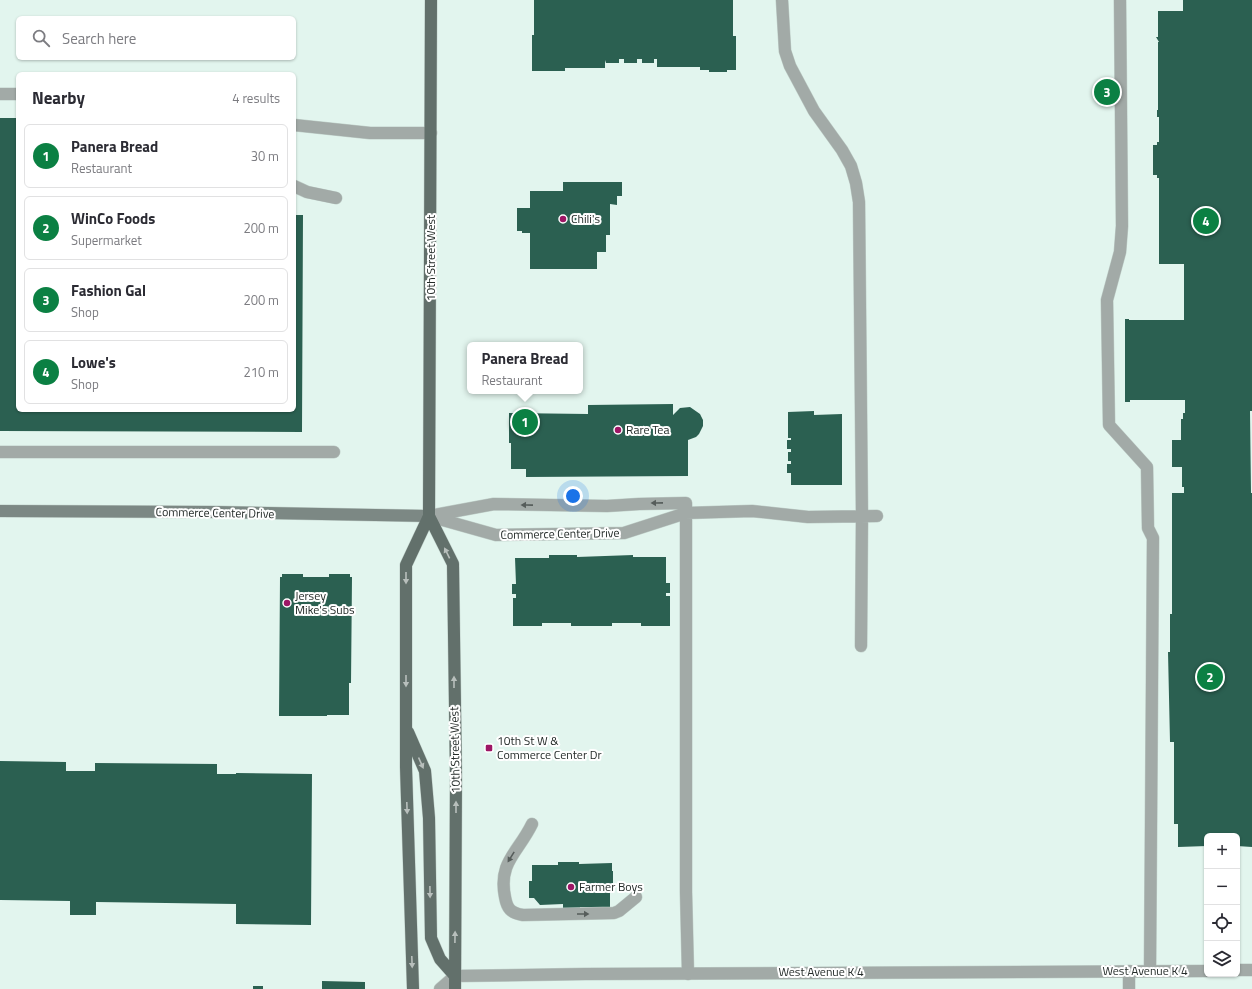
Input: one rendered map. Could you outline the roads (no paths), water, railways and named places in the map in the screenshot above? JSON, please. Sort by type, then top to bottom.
[{"type":"main road","name":"10th Street West","points":[[413,989],[406,727],[406,565],[429,516],[432,0]]},
{"type":"main road","name":"10th Street West","points":[[429,516],[453,564],[456,785],[455,989]]},
{"type":"main road","points":[[406,727],[425,771],[429,818],[431,938],[440,959],[455,976]]},
{"type":"street","points":[[782,0],[786,51],[790,66],[811,106],[842,150],[851,166],[859,202],[862,516],[861,646]]},
{"type":"street","points":[[1120,0],[1122,226],[1120,252],[1107,300],[1108,425],[1147,466],[1148,528],[1153,538],[1150,971]]},
{"type":"street","points":[[0,94],[16,94]]},
{"type":"street","points":[[296,126],[370,132],[431,133]]},
{"type":"street","points":[[296,187],[307,192],[336,198]]},
{"type":"street","points":[[0,452],[334,452]]},
{"type":"street","name":"Commerce Center Drive","points":[[0,511],[208,512],[429,516],[494,504],[607,506],[686,503],[686,513],[624,533],[496,535],[429,516]]},
{"type":"street","points":[[688,974],[686,899],[686,513],[752,511],[808,517],[877,516]]},
{"type":"street","points":[[532,824],[525,838],[512,854],[505,867],[504,891],[506,905],[509,910],[517,914],[614,913],[636,898]]},
{"type":"street","name":"West Avenue K 4","points":[[455,976],[1204,970]]},
{"type":"street","points":[[1240,970],[1252,970]]},
{"type":"street","points":[[1129,971],[1129,989]]},
{"type":"street","points":[[440,989],[455,976]]},
{"type":"place","name":"Fashion Gal","points":[[1107,92]]},
{"type":"place","name":"Chili's","points":[[563,219]]},
{"type":"place","name":"Lowe's","points":[[1206,221]]},
{"type":"place","name":"Panera Bread","points":[[525,422]]},
{"type":"place","name":"Rare Tea","points":[[618,430]]},
{"type":"place","name":"Jersey Mike's Subs","points":[[287,603]]},
{"type":"place","name":"WinCo Foods","points":[[1210,677]]},
{"type":"place","name":"10th St W & Commerce Center Dr","points":[[489,748]]},
{"type":"place","name":"Farmer Boys","points":[[571,887]]}]
